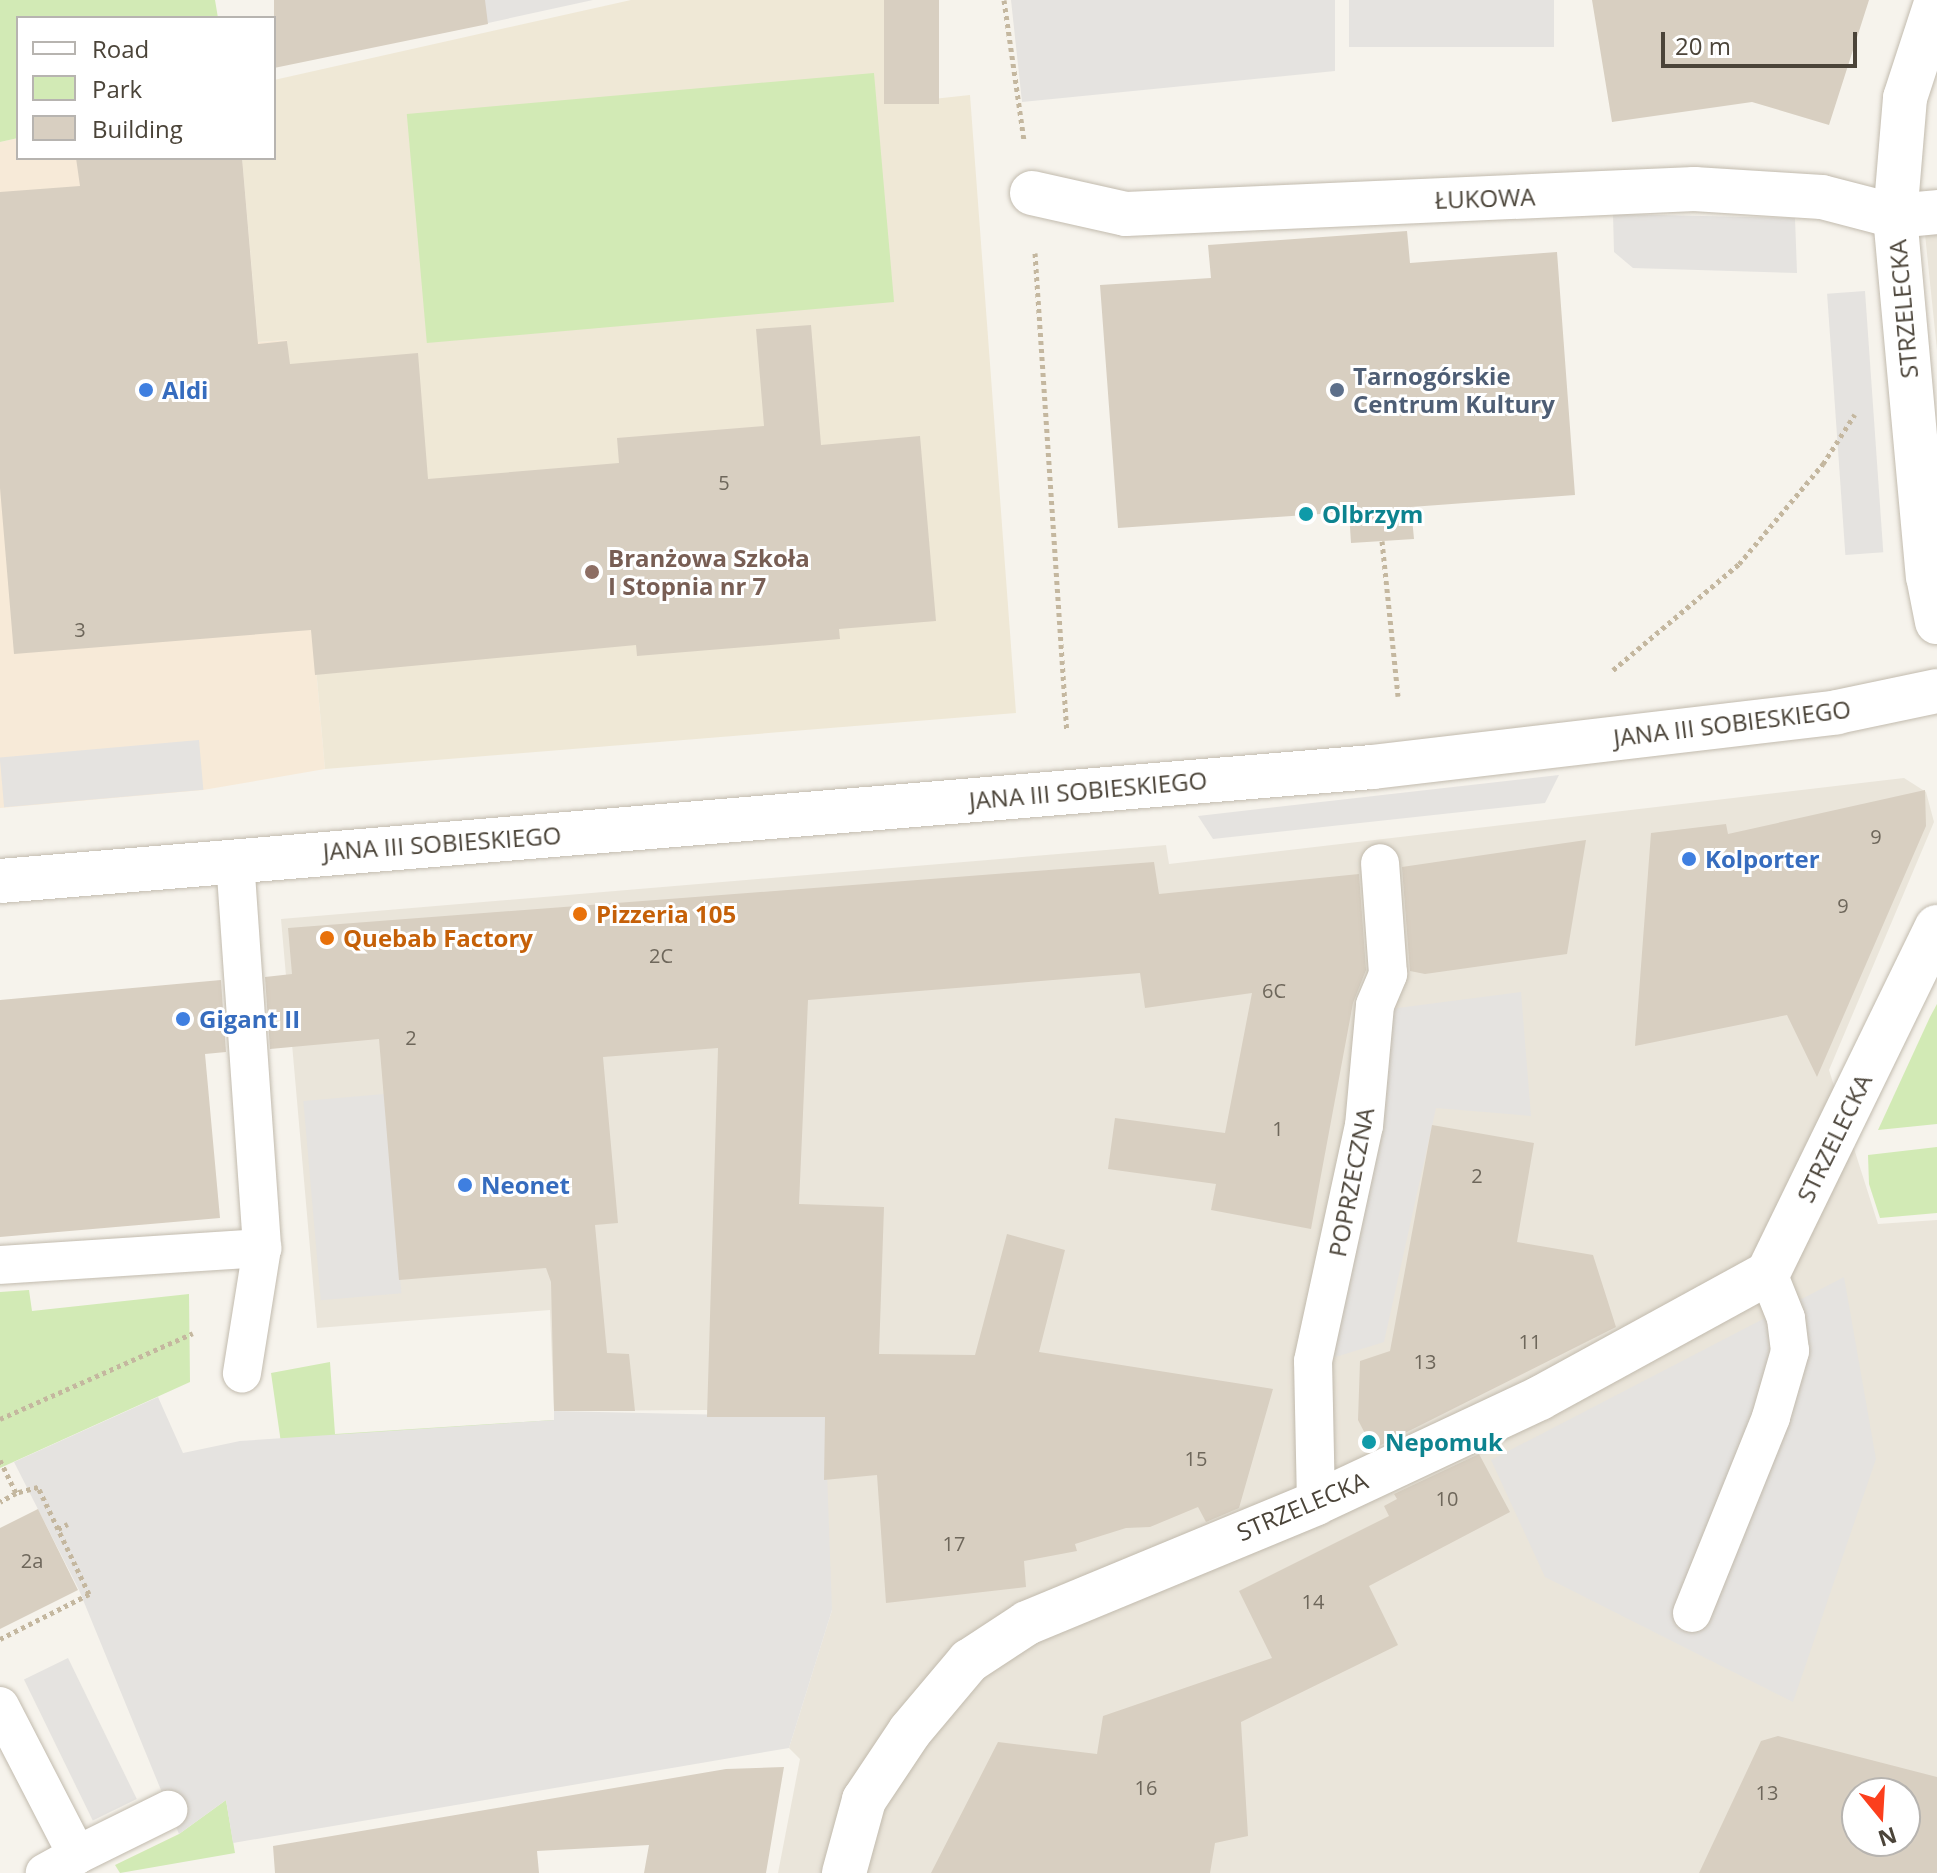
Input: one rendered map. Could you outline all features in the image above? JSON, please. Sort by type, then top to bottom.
[{"type":"street","name":"STRZELECKA","points":[[1937,0],[1905,98],[1916,214],[1928,576],[1937,622]]},
{"type":"street","name":"ŁUKOWA","points":[[1032,193],[1126,214],[1694,189],[1822,197],[1916,214]]},
{"type":"street","name":"JANA III SOBIESKIEGO","points":[[0,881],[1372,767],[1837,712],[1937,691]]},
{"type":"street","name":"STRZELECKA","points":[[844,1873],[864,1800],[910,1731],[969,1661],[1027,1623],[1087,1594],[1316,1503],[1540,1398],[1768,1273],[1937,927]]},
{"type":"lane","points":[[235,860],[262,1248],[242,1373]]},
{"type":"lane","name":"POPRZECZNA","points":[[1316,1503],[1313,1361],[1364,1126],[1375,1005],[1388,974],[1380,863]]},
{"type":"lane","points":[[0,1265],[262,1248]]},
{"type":"lane","points":[[1692,1613],[1771,1417],[1790,1351],[1786,1318],[1768,1273]]},
{"type":"lane","points":[[0,1706],[61,1864],[168,1810]]},
{"type":"path","points":[[1004,0],[1019,101]]},
{"type":"path","points":[[1032,193],[1067,731]]},
{"type":"path","points":[[1613,670],[1739,564],[1823,464],[1864,400]]},
{"type":"path","points":[[1382,541],[1398,696]]},
{"type":"path","points":[[0,1419],[204,1328]]},
{"type":"path","points":[[0,1460],[16,1493]]},
{"type":"path","points":[[0,1502],[16,1493],[38,1487],[89,1594],[0,1639]]},
{"type":"path","points":[[58,1529],[68,1524]]},
{"type":"shaded area","points":[[426,0],[593,0],[433,35]]},
{"type":"shaded area","points":[[631,0],[884,0],[896,103],[970,95],[1016,713],[325,769],[287,340],[258,342],[242,160],[276,160],[276,80]]},
{"type":"shaded area","points":[[1011,0],[1335,0],[1335,71],[1022,102]]},
{"type":"shaded area","points":[[1349,0],[1554,0],[1554,47],[1349,47]]},
{"type":"shaded area","name":"Aldi","points":[[16,138],[16,160],[242,160],[258,342],[287,340],[325,769],[203,790],[0,808],[0,142]]},
{"type":"shaded area","points":[[1613,214],[1795,218],[1797,273],[1633,268],[1614,252]]},
{"type":"shaded area","points":[[1937,232],[1937,350],[1925,234]]},
{"type":"shaded area","points":[[1865,291],[1883,552],[1845,555],[1827,294]]},
{"type":"shaded area","points":[[199,740],[203,790],[4,807],[0,757]]},
{"type":"shaded area","points":[[1559,775],[1545,803],[1213,839],[1198,816]]},
{"type":"shaded area","points":[[1904,778],[1926,792],[1934,822],[1829,1070],[1878,1224],[1937,1220],[1937,1873],[778,1873],[800,1759],[789,1748],[832,1610],[707,1410],[554,1411],[550,1310],[317,1328],[281,919],[1166,845],[1169,864]]},
{"type":"shaded area","points":[[1521,992],[1531,1116],[1436,1108],[1384,1342],[1329,1359],[1390,1009]]},
{"type":"shaded area","points":[[384,1094],[401,1293],[321,1300],[303,1101]]},
{"type":"shaded area","points":[[1844,1277],[1876,1459],[1793,1702],[1545,1577],[1491,1460]]},
{"type":"shaded area","points":[[158,1397],[183,1453],[240,1441],[554,1420],[554,1411],[825,1417],[832,1610],[789,1748],[233,1843],[226,1800],[179,1834],[79,1590],[14,1462]]},
{"type":"shaded area","points":[[68,1658],[137,1799],[93,1821],[24,1679]]},
{"type":"green space","points":[[0,0],[215,0],[218,16],[16,16],[16,138],[0,142]]},
{"type":"green space","points":[[874,73],[894,302],[427,343],[407,114]]},
{"type":"green space","points":[[1937,1004],[1937,1124],[1878,1130],[1930,1017]]},
{"type":"green space","points":[[1937,1147],[1937,1213],[1880,1218],[1869,1184],[1868,1155]]},
{"type":"green space","points":[[29,1290],[32,1311],[189,1294],[190,1382],[0,1468],[0,1292]]},
{"type":"green space","points":[[330,1362],[335,1434],[554,1420],[825,1417],[825,1473],[281,1443],[271,1373]]},
{"type":"green space","points":[[226,1800],[235,1853],[120,1873],[115,1865],[179,1834]]},
{"type":"building","points":[[274,0],[485,0],[488,24],[276,68]]},
{"type":"building","points":[[884,0],[939,0],[939,104],[884,104]]},
{"type":"building","points":[[1592,0],[1869,0],[1829,125],[1752,102],[1612,122]]},
{"type":"building","points":[[76,160],[242,160],[258,344],[287,341],[290,364],[418,353],[428,479],[619,463],[617,438],[764,426],[756,329],[811,325],[821,445],[920,436],[936,621],[839,629],[840,639],[637,656],[636,645],[315,675],[311,630],[14,654],[0,488],[0,192],[80,186]]},
{"type":"building","name":"Tarnogórskie Centrum Kultury","points":[[1407,231],[1410,263],[1557,252],[1575,495],[1411,507],[1414,539],[1351,543],[1349,512],[1118,528],[1100,285],[1211,278],[1208,245]]},
{"type":"building","points":[[1925,790],[1926,826],[1817,1077],[1787,1015],[1635,1046],[1651,833],[1726,824],[1728,834]]},
{"type":"building","points":[[1586,840],[1567,954],[1425,974],[1410,971],[1402,867]]},
{"type":"building","points":[[1154,862],[1159,894],[1359,874],[1366,970],[1353,1003],[1311,1229],[1211,1210],[1216,1184],[1108,1169],[1115,1118],[1225,1133],[1252,993],[1145,1008],[1140,973],[808,1000],[799,1204],[884,1207],[879,1354],[975,1355],[1007,1234],[1065,1250],[1039,1352],[1273,1389],[1239,1508],[1206,1522],[1198,1507],[1150,1527],[1126,1528],[1075,1544],[1077,1551],[1024,1561],[1026,1587],[886,1603],[877,1475],[824,1480],[825,1417],[707,1417],[718,1048],[603,1057],[618,1223],[595,1225],[607,1353],[629,1354],[635,1411],[554,1411],[551,1282],[546,1268],[399,1280],[379,1039],[270,1049],[265,977],[292,974],[288,928]]},
{"type":"building","points":[[221,980],[226,1052],[205,1054],[220,1218],[0,1237],[0,1000]]},
{"type":"building","points":[[1432,1125],[1534,1143],[1517,1242],[1593,1255],[1616,1327],[1373,1449],[1358,1420],[1360,1361],[1390,1351]]},
{"type":"building","points":[[1479,1454],[1510,1512],[1369,1586],[1398,1645],[1241,1722],[1248,1836],[1215,1843],[1210,1873],[931,1873],[998,1742],[1097,1754],[1103,1716],[1272,1658],[1239,1591],[1389,1516],[1384,1506],[1397,1499],[1394,1494]]},
{"type":"building","points":[[38,1509],[78,1590],[0,1629],[0,1528]]},
{"type":"building","points":[[1778,1736],[1937,1777],[1937,1873],[1699,1873],[1761,1741]]},
{"type":"building","points":[[784,1767],[766,1873],[644,1873],[649,1845],[537,1851],[539,1873],[275,1873],[273,1846],[726,1769]]},
{"type":"place","name":"Aldi","points":[[146,390]]},
{"type":"place","name":"Tarnogórskie Centrum Kultury","points":[[1337,390]]},
{"type":"place","name":"Olbrzym","points":[[1306,514]]},
{"type":"place","name":"Branżowa Szkoła I Stopnia nr 7","points":[[592,572]]},
{"type":"place","name":"Kolporter","points":[[1689,859]]},
{"type":"place","name":"Pizzeria 105","points":[[580,914]]},
{"type":"place","name":"Quebab Factory","points":[[327,938]]},
{"type":"place","name":"Gigant II","points":[[183,1019]]},
{"type":"place","name":"Neonet","points":[[465,1185]]},
{"type":"place","name":"Nepomuk","points":[[1369,1442]]}]
